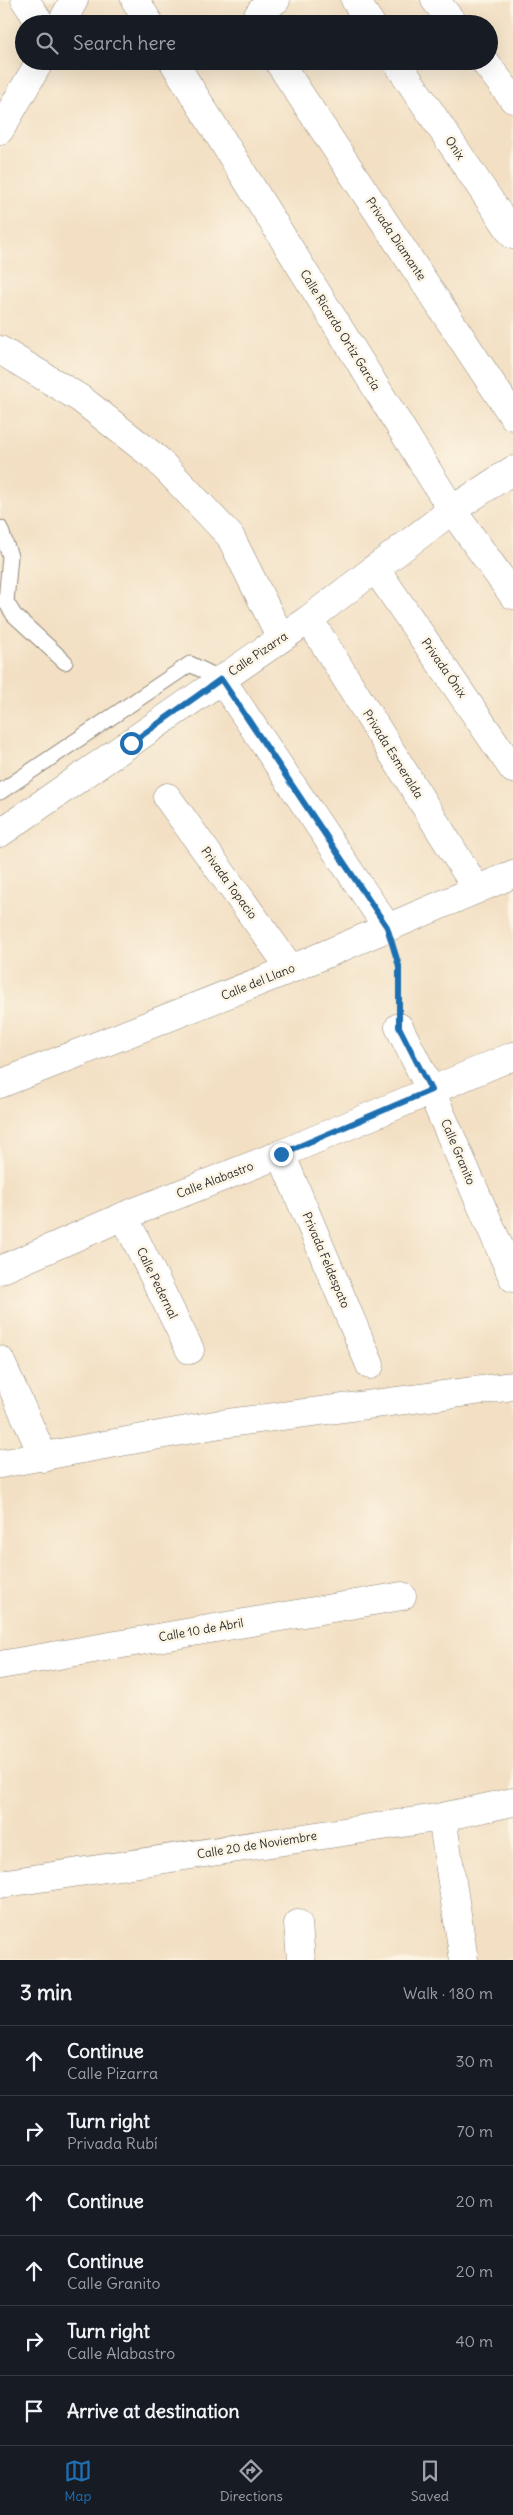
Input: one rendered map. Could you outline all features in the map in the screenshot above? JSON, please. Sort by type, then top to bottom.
[{"type":"street","points":[[25,0],[35,15]]},
{"type":"street","points":[[66,15],[74,0]]},
{"type":"street","points":[[135,0],[144,15]]},
{"type":"street","points":[[258,15],[276,0]]},
{"type":"street","points":[[356,0],[365,15]]},
{"type":"street","points":[[435,0],[447,15]]},
{"type":"street","points":[[0,130],[35,70]]},
{"type":"street","name":"Calle Ricardo Ortiz García","points":[[179,70],[452,510],[513,595]]},
{"type":"street","name":"Privada Diamante","points":[[284,70],[513,416]]},
{"type":"street","name":"Onix","points":[[402,70],[513,235]]},
{"type":"street","points":[[491,70],[513,99]]},
{"type":"street","points":[[0,350],[81,399],[157,459],[230,536],[282,638]]},
{"type":"street","name":"Calle Pizarra","points":[[0,833],[310,619],[452,510],[513,470]]},
{"type":"street","name":"Privada Ónix","points":[[375,568],[513,768]]},
{"type":"street","name":"Privada Esmeralda","points":[[310,619],[476,888]]},
{"type":"street","points":[[221,679],[387,927]]},
{"type":"street","name":"Privada Topacio","points":[[167,797],[291,969]]},
{"type":"street","name":"Calle del Llano","points":[[0,1084],[291,969],[476,888],[513,874]]},
{"type":"street","name":"Calle Granito","points":[[399,1027],[431,1090],[513,1278]]},
{"type":"street","name":"Calle Alabastro","points":[[0,1270],[124,1216],[281,1154],[513,1056]]},
{"type":"street","name":"Privada Feldespato","points":[[281,1154],[370,1365]]},
{"type":"street","name":"Calle Pedernal","points":[[124,1216],[190,1350]]},
{"type":"street","points":[[0,1360],[44,1458]]},
{"type":"street","points":[[0,1464],[44,1458],[220,1424],[513,1386]]},
{"type":"street","name":"Calle 10 de Abril","points":[[0,1665],[402,1596]]},
{"type":"street","name":"Calle 20 de Noviembre","points":[[0,1884],[442,1817],[513,1802]]},
{"type":"street","points":[[442,1817],[464,1960]]},
{"type":"street","points":[[298,1924],[301,1960]]},
{"type":"lane","points":[[0,528],[10,556],[6,602],[14,615],[65,662]]},
{"type":"lane","points":[[0,792],[190,664],[221,679]]},
{"type":"path","points":[[387,927],[399,966],[399,1027]]},
{"type":"route","points":[[131,743],[221,679],[387,927],[399,966],[399,1027],[431,1090],[281,1154]]}]
